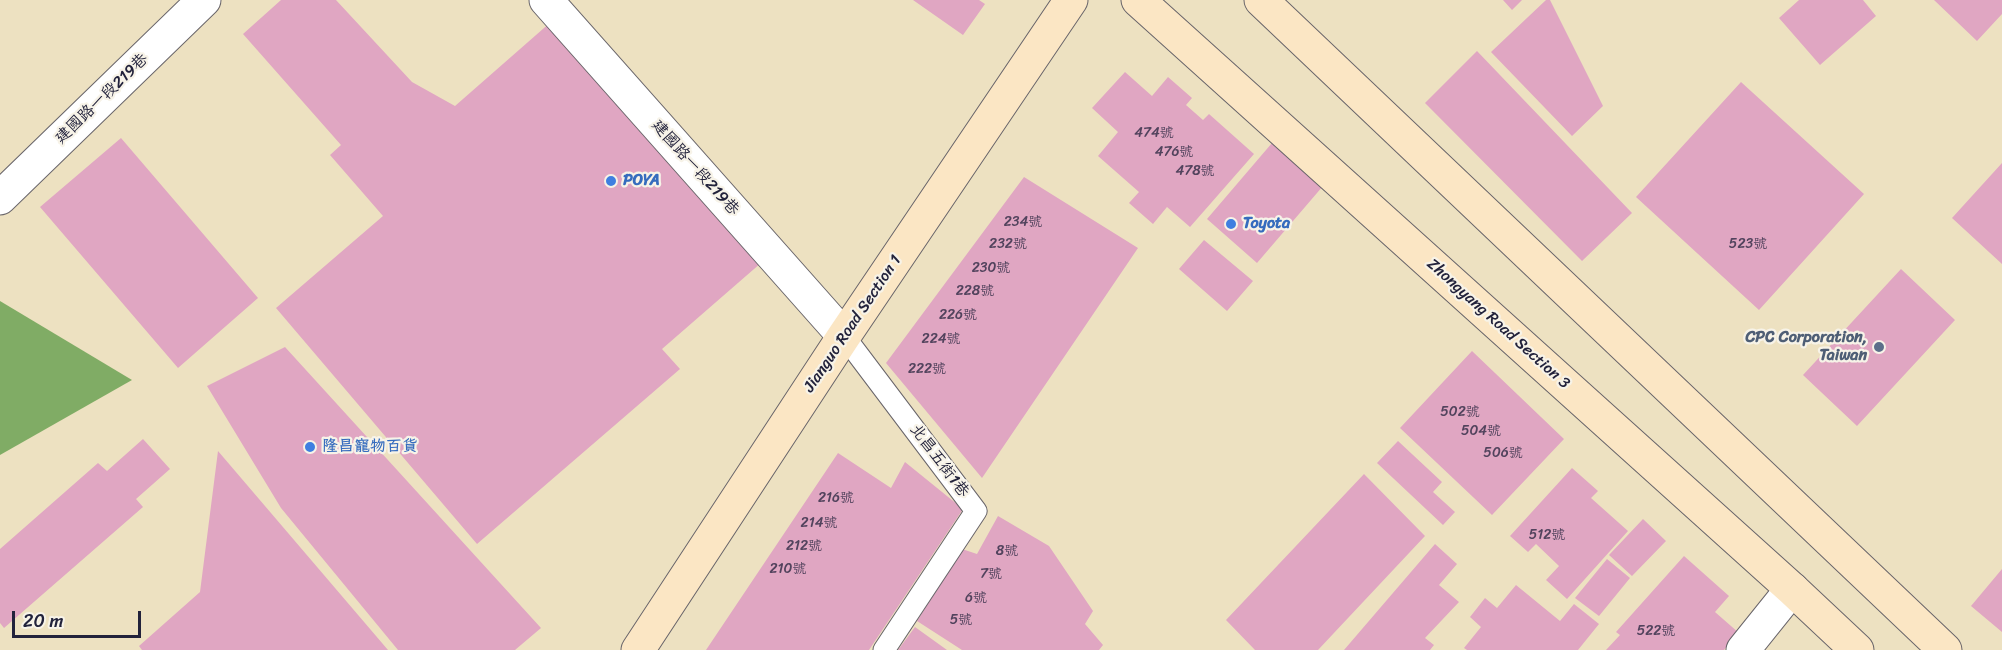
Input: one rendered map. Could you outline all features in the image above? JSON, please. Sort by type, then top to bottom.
[{"type":"street","name":"建國路一段219巷","points":[[0,198],[204,0]]},
{"type":"street","name":"建國路一段219巷","points":[[546,0],[844,336]]},
{"type":"street","name":"Jianguo Road Section 1","points":[[638,650],[844,336],[1071,0]]},
{"type":"street","name":"Zhongyang Road Section 3","points":[[1138,0],[1857,650]]},
{"type":"street","points":[[1261,0],[1946,650]]},
{"type":"street","points":[[1743,650],[1792,589]]},
{"type":"lane","name":"北昌五街1巷","points":[[844,336],[976,511],[884,650]]},
{"type":"green space","points":[[0,301],[132,380],[0,455]]},
{"type":"building","points":[[281,0],[336,0],[412,82],[455,106],[560,14],[769,256],[662,349],[680,369],[477,544],[276,308],[383,216],[330,155],[341,145],[243,34]]},
{"type":"building","points":[[913,0],[979,0],[985,4],[963,35]]},
{"type":"building","points":[[1503,0],[1522,0],[1512,10]]},
{"type":"building","points":[[1546,0],[1550,0],[1603,106],[1572,136],[1491,52]]},
{"type":"building","points":[[1799,0],[1863,0],[1876,16],[1820,65],[1779,18]]},
{"type":"building","points":[[1934,0],[2002,0],[2002,14],[1977,41]]},
{"type":"building","points":[[1477,51],[1632,213],[1582,261],[1425,103]]},
{"type":"building","points":[[1125,72],[1152,96],[1168,77],[1192,98],[1186,105],[1203,120],[1209,114],[1254,154],[1190,227],[1167,207],[1153,224],[1129,203],[1139,192],[1098,156],[1118,132],[1092,108]]},
{"type":"building","points":[[1741,82],[1864,194],[1759,310],[1636,197]]},
{"type":"building","points":[[121,138],[258,298],[178,368],[40,207]]},
{"type":"building","points":[[1272,143],[1323,186],[1257,263],[1207,219]]},
{"type":"building","points":[[2002,163],[2002,264],[1952,218]]},
{"type":"building","points":[[1024,177],[1138,248],[982,478],[886,363]]},
{"type":"building","points":[[1204,240],[1253,281],[1227,311],[1179,269]]},
{"type":"building","name":"CPC Corporation, Taiwan","points":[[1901,269],[1955,320],[1857,426],[1803,375]]},
{"type":"building","name":"隆昌寵物百貨","points":[[285,347],[541,628],[515,650],[398,650],[281,508],[207,386]]},
{"type":"building","points":[[1472,351],[1564,439],[1492,515],[1400,428]]},
{"type":"building","points":[[143,439],[170,469],[136,499],[143,507],[4,628],[0,623],[0,549],[98,463],[107,471]]},
{"type":"building","points":[[1398,441],[1442,482],[1433,492],[1455,512],[1443,525],[1377,463]]},
{"type":"building","points":[[218,451],[388,650],[142,650],[139,646],[200,592]]},
{"type":"building","points":[[838,453],[891,488],[905,462],[963,509],[869,650],[706,650]]},
{"type":"building","points":[[1572,468],[1598,491],[1591,498],[1628,531],[1567,599],[1546,580],[1559,566],[1536,544],[1528,552],[1510,536]]},
{"type":"building","points":[[1364,474],[1425,536],[1318,650],[1255,650],[1226,620]]},
{"type":"building","points":[[998,516],[1049,546],[1093,611],[1085,624],[1103,645],[1099,650],[962,650],[917,621],[962,549],[977,554]]},
{"type":"building","points":[[1643,519],[1666,541],[1632,576],[1609,555]]},
{"type":"building","points":[[1435,544],[1457,564],[1439,585],[1459,602],[1425,638],[1434,645],[1430,650],[1344,650]]},
{"type":"building","points":[[1684,556],[1729,596],[1715,612],[1739,633],[1724,650],[1606,650],[1620,635],[1616,632]]},
{"type":"building","points":[[1607,559],[1630,578],[1599,616],[1575,598]]},
{"type":"building","points":[[2002,569],[2002,632],[1971,606]]},
{"type":"building","points":[[1516,585],[1560,621],[1574,604],[1599,624],[1578,650],[1467,650],[1464,648],[1481,627],[1470,617],[1485,598],[1497,608]]},
{"type":"building","points":[[915,627],[947,650],[898,650]]},
{"type":"place","name":"POYA","points":[[611,181]]},
{"type":"place","name":"Toyota","points":[[1231,224]]},
{"type":"place","name":"CPC Corporation, Taiwan","points":[[1879,347]]},
{"type":"place","name":"隆昌寵物百貨","points":[[310,447]]}]
